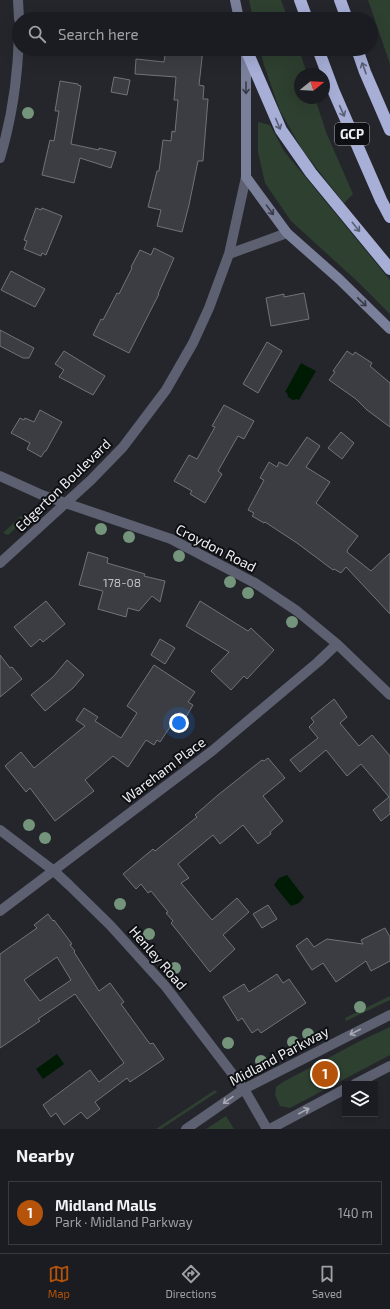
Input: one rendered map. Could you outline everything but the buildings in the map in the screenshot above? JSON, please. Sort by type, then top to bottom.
[{"type":"highway","points":[[300,0],[304,12]]},
{"type":"highway","points":[[340,0],[344,12]]},
{"type":"highway","points":[[249,56],[281,130],[311,173],[390,269]]},
{"type":"highway","name":"GCP","points":[[321,56],[334,92],[381,200],[390,217]]},
{"type":"highway","name":"GCP","points":[[359,56],[390,130]]},
{"type":"main road","points":[[235,0],[238,12]]},
{"type":"main road","points":[[246,56],[246,177],[287,233],[390,329]]},
{"type":"street","points":[[18,0],[19,12]]},
{"type":"street","points":[[0,158],[14,94],[19,56]]},
{"type":"street","name":"Edgerton Boulevard","points":[[0,563],[67,504],[123,448],[166,390],[193,343],[206,315],[229,254],[246,177]]},
{"type":"street","points":[[229,254],[287,233]]},
{"type":"street","name":"Croydon Road","points":[[0,476],[42,495],[171,539],[254,583],[297,611],[337,644],[390,695]]},
{"type":"street","name":"Wareham Place","points":[[0,910],[212,752],[337,644]]},
{"type":"street","name":"Henley Road","points":[[0,830],[54,871],[110,925],[166,987],[244,1089],[268,1129]]},
{"type":"street","name":"Midland Parkway","points":[[186,1129],[244,1089],[390,1015]]},
{"type":"street","points":[[361,1081],[390,1066]]},
{"type":"street","points":[[268,1129],[342,1091]]},
{"type":"shaded area","points":[[249,0],[281,0],[285,12],[252,12]]},
{"type":"shaded area","points":[[368,0],[390,0],[390,64],[378,29],[378,12],[372,12]]},
{"type":"shaded area","points":[[262,56],[301,56],[305,68],[294,68],[294,104],[317,104],[326,132],[353,194],[344,203],[303,151],[280,111]]},
{"type":"shaded area","points":[[258,122],[270,125],[284,151],[390,280],[390,314],[357,281],[291,221],[265,183],[258,152]]},
{"type":"shaded area","points":[[301,363],[316,371],[299,400],[293,400],[288,397],[287,393],[285,392]]},
{"type":"shaded area","points":[[25,512],[29,516],[8,535],[3,533]]},
{"type":"shaded area","points":[[287,875],[304,897],[299,903],[291,906],[274,885],[279,878]]},
{"type":"shaded area","points":[[390,996],[390,1000],[346,1021],[345,1018]]},
{"type":"shaded area","points":[[390,1027],[390,1055],[290,1108],[280,1106],[275,1095],[276,1087],[358,1042]]},
{"type":"shaded area","points":[[57,1054],[64,1064],[43,1079],[36,1069]]},
{"type":"shaded area","points":[[215,1090],[217,1092],[161,1129],[156,1129]]},
{"type":"shaded area","points":[[226,1116],[234,1129],[206,1129]]},
{"type":"place","name":"Midland Malls","points":[[325,1074]]}]
